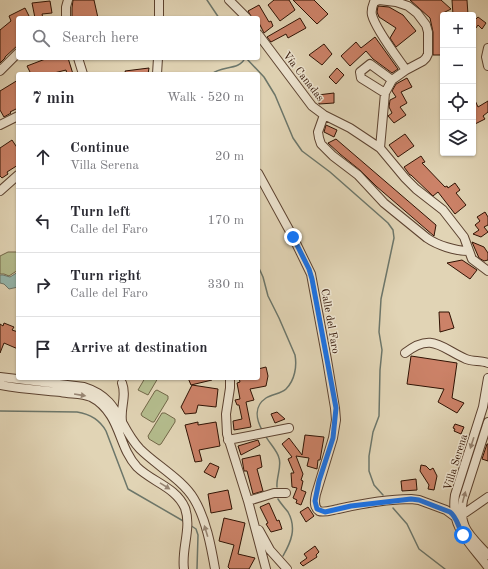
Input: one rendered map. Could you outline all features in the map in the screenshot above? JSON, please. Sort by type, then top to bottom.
[{"type":"street","points":[[66,16],[66,6],[68,0]]},
{"type":"street","points":[[159,0],[159,16]]},
{"type":"street","points":[[229,0],[245,16]]},
{"type":"street","points":[[406,70],[388,45],[372,15],[372,7],[374,2],[379,0],[396,2],[408,6],[417,13],[426,25],[428,32],[428,54],[426,58],[392,80],[385,93],[380,148],[416,189],[443,210],[464,237],[472,259],[487,269]]},
{"type":"street","name":"Vía Canadas","points":[[260,37],[312,106],[324,115],[350,128],[380,148]]},
{"type":"street","points":[[488,48],[486,57],[488,66]]},
{"type":"street","points":[[0,71],[16,55]]},
{"type":"street","points":[[79,60],[82,72]]},
{"type":"street","points":[[157,72],[158,60]]},
{"type":"street","points":[[385,93],[361,78],[360,72],[370,64],[392,80]]},
{"type":"street","points":[[324,115],[318,132],[319,138],[321,144],[333,156],[352,169],[384,203],[427,238],[436,243],[468,251]]},
{"type":"street","points":[[0,125],[16,117]]},
{"type":"street","points":[[0,191],[16,177]]},
{"type":"street","name":"Calle del Faro","points":[[260,177],[293,237],[311,274],[336,408],[333,438],[316,494],[315,501],[317,508],[325,512],[351,506],[411,499],[419,500],[458,515]]},
{"type":"street","points":[[405,353],[418,344],[431,343],[440,345],[467,359],[488,363]]},
{"type":"street","points":[[0,377],[16,380]]},
{"type":"street","name":"Villa Serena","points":[[488,378],[483,407],[455,495],[460,530],[488,567]]},
{"type":"street","points":[[17,380],[61,388],[88,396],[102,405],[112,416],[124,448],[131,460],[143,472],[170,489],[177,496],[184,508],[186,516],[186,534],[183,559],[184,569]]},
{"type":"street","points":[[230,380],[226,414],[228,440],[258,528],[265,542],[287,569]]},
{"type":"street","points":[[0,385],[89,389],[105,398],[114,407],[131,437],[140,449],[192,496],[205,528],[215,569]]},
{"type":"street","points":[[114,400],[122,396],[123,387],[122,421]]},
{"type":"street","points":[[105,398],[119,401],[122,408]]},
{"type":"street","name":"Villa Serena","points":[[488,422],[458,515],[468,532],[488,555]]},
{"type":"street","points":[[228,440],[289,428]]},
{"type":"street","points":[[248,501],[274,493],[286,493]]},
{"type":"street","points":[[458,515],[488,497]]},
{"type":"street","points":[[248,501],[265,566]]},
{"type":"street","points":[[265,566],[270,559],[277,558]]},
{"type":"green space","points":[[8,252],[16,252],[16,271],[9,276],[0,274],[0,256]]},
{"type":"green space","points":[[144,380],[157,380],[148,395],[138,390]]},
{"type":"green space","points":[[157,390],[168,396],[168,399],[154,422],[152,422],[141,414]]},
{"type":"green space","points":[[162,413],[165,413],[175,419],[175,422],[159,445],[149,439],[148,436]]},
{"type":"water","points":[[16,273],[16,287],[9,289],[4,284],[0,283],[0,275],[10,277]]},
{"type":"building","points":[[73,0],[94,0],[98,16],[72,16]]},
{"type":"building","points":[[274,0],[289,0],[295,10],[280,21],[268,5]]},
{"type":"building","points":[[293,0],[314,0],[328,14],[317,24]]},
{"type":"building","points":[[410,0],[441,0],[451,9],[445,12],[440,12],[440,55],[433,55],[433,32],[430,18]]},
{"type":"building","points":[[452,0],[467,0],[468,12],[453,12]]},
{"type":"building","points":[[50,1],[52,13],[42,14],[42,16],[35,16],[32,3]]},
{"type":"building","points":[[259,5],[273,26],[264,33],[260,25],[260,16],[251,16],[248,11]]},
{"type":"building","points":[[378,6],[389,7],[403,15],[416,31],[396,47],[390,38],[396,28],[379,17],[377,12]]},
{"type":"building","points":[[25,8],[29,16],[16,16],[16,47],[0,63],[0,30],[11,21],[9,16]]},
{"type":"building","points":[[478,17],[486,23],[482,29],[478,25],[476,28],[476,19]]},
{"type":"building","points":[[300,18],[306,28],[288,38],[286,34],[271,42],[267,37]]},
{"type":"building","points":[[375,37],[398,69],[392,73],[373,59],[366,51],[350,66],[341,56],[356,42],[361,48]]},
{"type":"building","points":[[324,44],[332,54],[322,65],[309,55]]},
{"type":"building","points":[[43,60],[69,60],[72,72],[66,72],[66,70],[58,72],[30,72],[27,66]]},
{"type":"building","points":[[149,68],[148,72],[125,71]]},
{"type":"building","points":[[337,68],[344,75],[336,84],[329,77]]},
{"type":"building","points":[[407,78],[412,87],[401,92],[407,103],[400,107],[406,115],[394,123],[388,116],[392,113],[389,107],[390,100],[396,97],[392,91],[396,84]]},
{"type":"building","points":[[16,81],[16,109],[4,117],[0,110],[0,91]]},
{"type":"building","points":[[334,93],[334,103],[319,104],[318,95]]},
{"type":"building","points":[[488,101],[488,112],[483,116],[485,119],[476,124],[476,103],[478,107]]},
{"type":"building","points":[[326,125],[337,130],[334,137],[324,132]]},
{"type":"building","points":[[405,134],[414,146],[398,157],[389,145]]},
{"type":"building","points":[[336,139],[436,225],[434,236],[328,143]]},
{"type":"building","points":[[12,140],[16,146],[16,166],[7,172],[8,174],[2,178],[0,176],[0,148]]},
{"type":"building","points":[[421,156],[425,162],[422,163],[445,187],[447,186],[448,188],[455,183],[460,190],[456,193],[466,205],[455,214],[438,192],[433,196],[410,175],[404,167]]},
{"type":"building","points":[[485,212],[488,217],[488,225],[484,227],[488,232],[481,237],[473,234],[479,230],[475,225],[480,221],[477,217]]},
{"type":"building","points":[[472,242],[484,247],[488,253],[488,260],[484,261],[479,258]]},
{"type":"building","points":[[462,260],[477,270],[470,279],[447,263]]},
{"type":"building","points":[[439,312],[449,312],[454,328],[440,332]]},
{"type":"building","points":[[4,323],[14,327],[12,330],[16,331],[16,348],[4,343],[0,353],[0,324],[3,326]]},
{"type":"building","points":[[411,356],[457,363],[452,398],[464,403],[457,413],[438,402],[444,389],[407,384]]},
{"type":"building","points":[[266,367],[268,376],[266,386],[250,389],[254,400],[246,402],[251,427],[234,430],[233,421],[242,419],[239,405],[237,405],[235,400],[240,399],[237,383],[240,382],[240,380],[260,380],[260,368]]},
{"type":"building","points":[[189,380],[212,380],[191,385]]},
{"type":"building","points":[[192,385],[218,389],[216,407],[198,405],[196,413],[185,414],[181,407]]},
{"type":"building","points":[[277,412],[285,419],[275,423],[271,414]]},
{"type":"building","points":[[198,422],[198,425],[216,422],[220,446],[199,450],[202,461],[195,462],[185,425]]},
{"type":"building","points":[[455,424],[464,427],[461,434],[454,431],[455,429],[453,428]]},
{"type":"building","points":[[305,435],[324,437],[317,469],[307,466],[309,458],[296,456],[303,474],[301,480],[303,481],[301,490],[306,492],[301,505],[296,503],[297,500],[293,498],[297,488],[292,487],[291,473],[294,473],[288,459],[292,457],[282,444],[289,438],[302,455]]},
{"type":"building","points":[[258,440],[260,445],[241,455],[238,446]]},
{"type":"building","points":[[488,444],[488,461],[482,459]]},
{"type":"building","points":[[260,455],[262,467],[257,469],[263,491],[253,494],[247,471],[244,471],[242,459]]},
{"type":"building","points":[[210,463],[219,467],[215,478],[204,472]]},
{"type":"building","points":[[421,465],[426,466],[430,470],[433,468],[437,476],[434,490],[428,489],[429,485],[420,471]]},
{"type":"building","points":[[416,479],[417,490],[402,491],[401,481]]},
{"type":"building","points":[[228,490],[232,509],[211,513],[208,494]]},
{"type":"building","points":[[269,503],[277,521],[279,520],[282,529],[271,532],[266,524],[268,523],[260,507]]},
{"type":"building","points":[[308,507],[314,516],[306,522],[300,512]]},
{"type":"building","points":[[224,518],[245,523],[238,554],[255,558],[249,569],[230,569],[228,567],[234,545],[219,541]]},
{"type":"building","points":[[315,546],[319,552],[316,555],[317,557],[303,566],[300,563],[307,558],[304,554]]},
{"type":"waterway","points":[[207,0],[218,16]]},
{"type":"waterway","points":[[215,72],[239,65],[244,60]]},
{"type":"waterway","points":[[248,60],[259,72]]},
{"type":"waterway","points":[[260,73],[275,95],[293,138],[302,151],[330,172],[388,223],[393,230],[394,238],[381,299],[379,332],[382,350],[379,416],[373,432],[369,456],[369,471],[374,485],[383,495]]},
{"type":"waterway","points":[[260,270],[268,296],[295,355],[296,364],[295,373],[286,389],[266,398],[259,405],[257,417],[262,430]]},
{"type":"waterway","points":[[0,411],[77,412],[94,418],[106,431],[128,489],[185,522]]},
{"type":"waterway","points":[[265,435],[277,452],[280,461],[277,487]]},
{"type":"waterway","points":[[278,499],[288,512],[292,524],[292,535],[283,556]]},
{"type":"waterway","points":[[393,508],[407,524],[419,549],[445,569]]},
{"type":"waterway","points":[[190,525],[196,529],[198,535],[197,569]]},
{"type":"route","points":[[293,237],[309,269],[312,279],[336,408],[333,438],[319,481],[315,505],[319,510],[325,512],[351,506],[403,499],[419,500],[450,512],[454,516],[463,535]]}]
